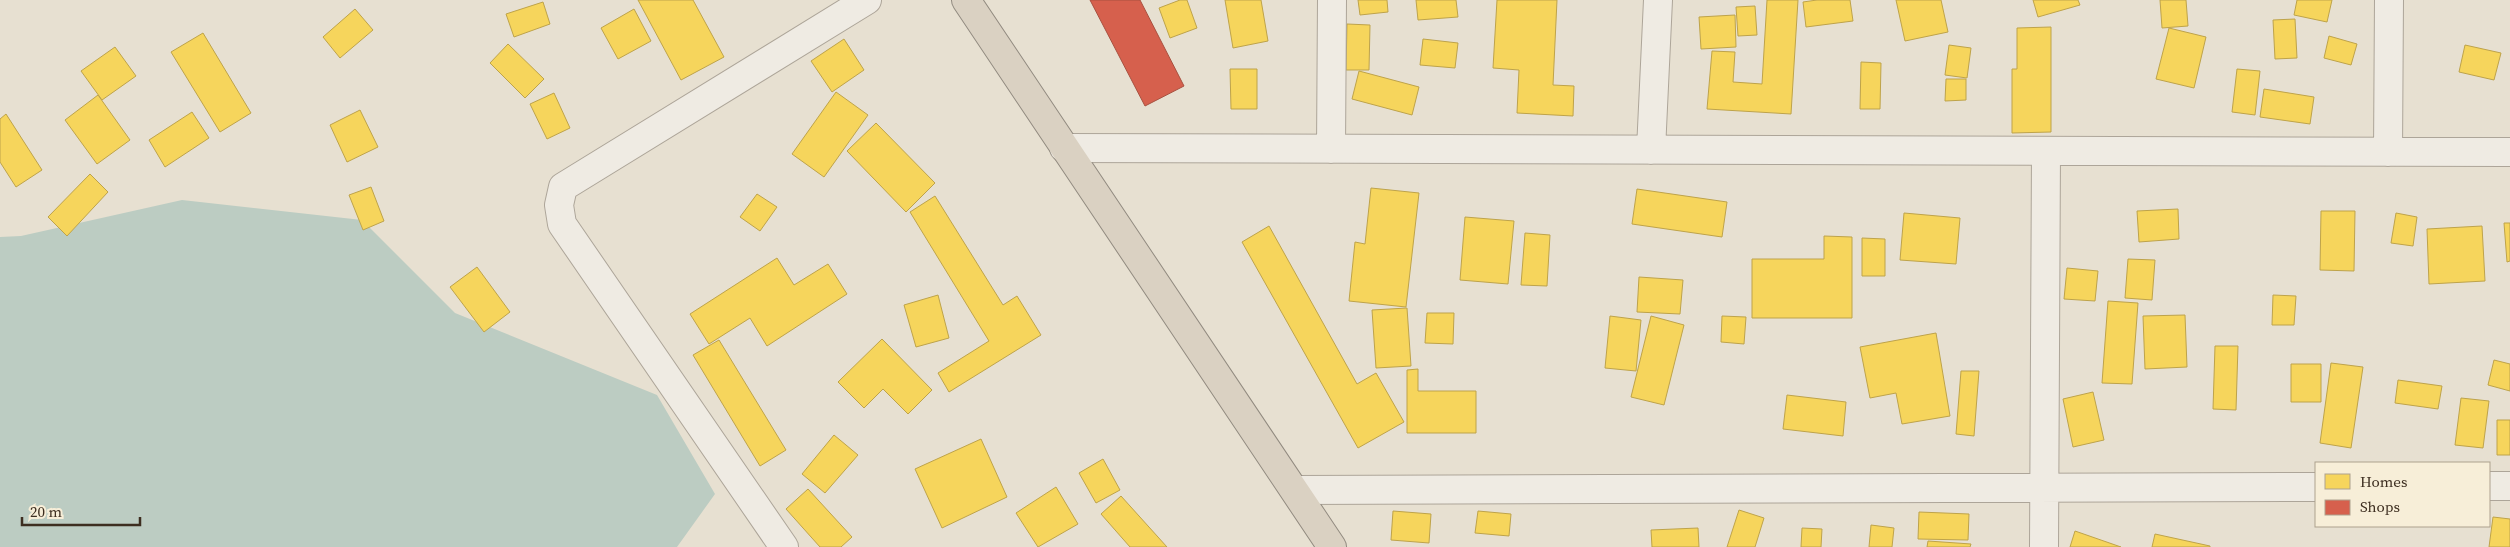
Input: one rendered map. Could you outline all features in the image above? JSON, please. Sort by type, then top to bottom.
[{"type":"highway","points":[[966,0],[1296,490],[1332,547]]},
{"type":"street","points":[[784,547],[562,224],[559,205],[563,187],[867,0]]},
{"type":"street","points":[[1330,148],[1332,0]]},
{"type":"street","points":[[1651,150],[1658,0]]},
{"type":"street","points":[[2388,152],[2389,0]]},
{"type":"street","points":[[1064,148],[2510,152]]},
{"type":"street","points":[[2044,547],[2046,151]]},
{"type":"street","points":[[1296,490],[2315,486]]},
{"type":"street","points":[[2490,486],[2510,486]]},
{"type":"shaded area","points":[[182,200],[362,220],[455,313],[657,395],[715,494],[677,547],[0,547],[0,237],[21,236]]},
{"type":"building: Homes","points":[[638,0],[693,0],[724,57],[681,80]]},
{"type":"building: Homes","points":[[1180,0],[1187,0],[1197,28],[1170,38],[1159,8]]},
{"type":"building: Homes","points":[[1225,0],[1261,0],[1268,41],[1233,48]]},
{"type":"building: Homes","points":[[1358,0],[1387,0],[1388,12],[1360,15]]},
{"type":"building: Homes","points":[[1416,0],[1456,0],[1458,17],[1418,20]]},
{"type":"building: Homes","points":[[1497,0],[1557,0],[1553,85],[1574,86],[1573,116],[1517,113],[1519,70],[1493,68]]},
{"type":"building: Homes","points":[[1767,0],[1798,0],[1791,114],[1707,109],[1712,51],[1735,52],[1733,82],[1762,84]]},
{"type":"building: Homes","points":[[1850,0],[1853,21],[1806,27],[1803,2]]},
{"type":"building: Homes","points":[[1896,0],[1941,0],[1948,32],[1905,41]]},
{"type":"building: Homes","points":[[2033,0],[2078,0],[2080,5],[2038,17]]},
{"type":"building: Homes","points":[[2160,0],[2186,0],[2188,26],[2162,28]]},
{"type":"building: Homes","points":[[2297,0],[2332,0],[2327,22],[2294,15]]},
{"type":"building: Homes","points":[[543,2],[550,24],[514,37],[506,14]]},
{"type":"building: Homes","points":[[1755,6],[1757,35],[1738,36],[1736,7]]},
{"type":"building: Homes","points":[[355,9],[373,30],[340,58],[323,37]]},
{"type":"building: Homes","points":[[634,9],[651,41],[618,59],[601,28]]},
{"type":"building: Homes","points":[[1735,15],[1736,47],[1701,49],[1699,17]]},
{"type":"building: Homes","points":[[2295,19],[2297,58],[2275,59],[2273,20]]},
{"type":"building: Homes","points":[[1347,24],[1370,25],[1369,70],[1346,70]]},
{"type":"building: Homes","points":[[2051,27],[2051,132],[2012,133],[2012,69],[2017,69],[2017,28]]},
{"type":"building: Homes","points":[[2169,28],[2206,37],[2194,88],[2156,79]]},
{"type":"building: Homes","points":[[203,33],[251,113],[220,132],[171,52]]},
{"type":"building: Homes","points":[[2329,36],[2357,44],[2351,65],[2324,58]]},
{"type":"building: Homes","points":[[844,39],[864,70],[832,92],[811,61]]},
{"type":"building: Homes","points":[[1423,39],[1458,43],[1455,68],[1420,65]]},
{"type":"building: Homes","points":[[508,44],[544,79],[525,98],[490,63]]},
{"type":"building: Homes","points":[[1949,45],[1971,48],[1967,78],[1945,75]]},
{"type":"building: Homes","points":[[2465,45],[2501,53],[2494,80],[2459,72]]},
{"type":"building: Homes","points":[[115,47],[136,76],[102,100],[81,71]]},
{"type":"building: Homes","points":[[1861,62],[1881,63],[1880,109],[1860,109]]},
{"type":"building: Homes","points":[[1230,69],[1257,69],[1257,109],[1231,109]]},
{"type":"building: Homes","points":[[2237,69],[2260,71],[2255,115],[2232,112]]},
{"type":"building: Homes","points":[[1359,71],[1419,87],[1412,115],[1352,99]]},
{"type":"building: Homes","points":[[1946,79],[1966,79],[1966,100],[1945,101]]},
{"type":"building: Homes","points":[[2264,89],[2314,97],[2310,124],[2260,117]]},
{"type":"building: Homes","points":[[836,92],[868,115],[824,177],[792,154]]},
{"type":"building: Homes","points":[[554,93],[570,128],[547,139],[530,104]]},
{"type":"building: Homes","points":[[98,95],[130,140],[97,164],[65,120]]},
{"type":"building: Homes","points":[[360,110],[378,147],[347,162],[330,125]]},
{"type":"building: Homes","points":[[192,112],[209,138],[165,167],[149,140]]},
{"type":"building: Homes","points":[[6,114],[42,170],[16,187],[0,162],[0,119]]},
{"type":"building: Homes","points":[[876,123],[935,183],[906,212],[847,151]]},
{"type":"building: Homes","points":[[90,174],[108,192],[67,236],[48,217]]},
{"type":"building: Homes","points":[[371,187],[384,221],[363,230],[349,195]]},
{"type":"building: Homes","points":[[1371,188],[1419,193],[1406,307],[1349,301],[1355,242],[1365,244]]},
{"type":"building: Homes","points":[[1637,189],[1727,202],[1722,237],[1632,224]]},
{"type":"building: Homes","points":[[757,194],[777,207],[760,231],[740,217]]},
{"type":"building: Homes","points":[[935,196],[1003,305],[1017,296],[1041,335],[949,392],[938,373],[989,341],[910,212]]},
{"type":"building: Homes","points":[[2178,209],[2179,239],[2139,242],[2137,211]]},
{"type":"building: Homes","points":[[2321,211],[2355,211],[2354,271],[2320,270]]},
{"type":"building: Homes","points":[[1904,213],[1960,218],[1956,264],[1900,260]]},
{"type":"building: Homes","points":[[2396,213],[2417,217],[2413,246],[2391,243]]},
{"type":"building: Homes","points":[[1465,217],[1514,221],[1508,284],[1460,280]]},
{"type":"building: Homes","points":[[2504,223],[2510,223],[2510,261],[2507,262]]},
{"type":"building: Homes","points":[[1269,226],[1357,384],[1376,373],[1404,422],[1358,448],[1242,242]]},
{"type":"building: Homes","points":[[2482,226],[2485,281],[2429,284],[2427,229]]},
{"type":"building: Homes","points":[[1525,233],[1550,235],[1547,286],[1521,285]]},
{"type":"building: Homes","points":[[1824,236],[1852,237],[1852,318],[1752,318],[1752,259],[1824,259]]},
{"type":"building: Homes","points":[[1862,238],[1885,239],[1885,276],[1862,276]]},
{"type":"building: Homes","points":[[777,258],[794,285],[828,264],[847,294],[767,346],[750,318],[709,344],[690,314]]},
{"type":"building: Homes","points":[[2128,259],[2155,260],[2152,300],[2125,298]]},
{"type":"building: Homes","points":[[477,267],[510,312],[484,332],[450,287]]},
{"type":"building: Homes","points":[[2067,268],[2098,271],[2095,301],[2064,299]]},
{"type":"building: Homes","points":[[1639,277],[1683,280],[1680,314],[1637,312]]},
{"type":"building: Homes","points":[[938,295],[949,338],[916,347],[904,305]]},
{"type":"building: Homes","points":[[2273,295],[2296,296],[2294,325],[2272,325]]},
{"type":"building: Homes","points":[[2108,301],[2138,303],[2132,384],[2102,383]]},
{"type":"building: Homes","points":[[1407,308],[1411,366],[1376,368],[1372,310]]},
{"type":"building: Homes","points":[[1427,313],[1454,313],[1453,344],[1425,343]]},
{"type":"building: Homes","points":[[2185,315],[2187,367],[2145,369],[2143,316]]},
{"type":"building: Homes","points":[[1610,316],[1641,320],[1636,371],[1605,368]]},
{"type":"building: Homes","points":[[1651,316],[1684,325],[1664,405],[1631,397]]},
{"type":"building: Homes","points":[[1722,316],[1746,317],[1744,344],[1721,342]]},
{"type":"building: Homes","points":[[1936,333],[1950,416],[1902,424],[1896,393],[1870,398],[1860,347]]},
{"type":"building: Homes","points":[[882,339],[932,390],[908,414],[883,389],[864,408],[838,382]]},
{"type":"building: Homes","points":[[719,340],[786,450],[760,466],[693,355]]},
{"type":"building: Homes","points":[[2215,346],[2238,346],[2236,410],[2213,409]]},
{"type":"building: Homes","points":[[2494,360],[2510,364],[2510,391],[2488,385]]},
{"type":"building: Homes","points":[[2331,363],[2363,367],[2351,448],[2320,443]]},
{"type":"building: Homes","points":[[2291,364],[2321,364],[2321,402],[2291,402]]},
{"type":"building: Homes","points":[[1418,369],[1418,391],[1476,391],[1476,433],[1407,433],[1407,370]]},
{"type":"building: Homes","points":[[1961,371],[1979,371],[1974,436],[1956,434]]},
{"type":"building: Homes","points":[[2398,380],[2442,386],[2438,409],[2395,403]]},
{"type":"building: Homes","points":[[2093,392],[2104,440],[2073,447],[2063,399]]},
{"type":"building: Homes","points":[[1787,395],[1846,402],[1843,436],[1783,429]]},
{"type":"building: Homes","points":[[2461,398],[2489,401],[2483,448],[2455,445]]},
{"type":"building: Homes","points":[[2497,420],[2510,420],[2510,455],[2497,455]]},
{"type":"building: Homes","points":[[834,435],[858,455],[825,493],[802,474]]},
{"type":"building: Homes","points":[[981,439],[1007,497],[942,528],[915,469]]},
{"type":"building: Homes","points":[[1103,459],[1120,490],[1096,503],[1079,473]]},
{"type":"building: Homes","points":[[1056,487],[1078,524],[1038,547],[1016,513]]},
{"type":"building: Homes","points":[[808,489],[852,537],[841,547],[820,547],[786,509]]},
{"type":"building: Homes","points":[[1121,496],[1167,547],[1130,547],[1101,514]]},
{"type":"building: Homes","points":[[1739,510],[1764,518],[1755,547],[1727,547]]},
{"type":"building: Homes","points":[[1393,511],[1431,514],[1429,543],[1391,540]]},
{"type":"building: Homes","points":[[1478,511],[1511,514],[1509,536],[1475,533]]},
{"type":"building: Homes","points":[[1919,512],[1969,514],[1968,540],[1918,539]]},
{"type":"building: Homes","points":[[2493,517],[2510,519],[2510,547],[2489,547]]},
{"type":"building: Homes","points":[[1871,525],[1894,528],[1892,547],[1869,547]]},
{"type":"building: Homes","points":[[1698,528],[1699,547],[1652,547],[1651,530]]},
{"type":"building: Homes","points":[[1802,528],[1822,529],[1821,547],[1801,547]]},
{"type":"building: Homes","points":[[2075,531],[2121,547],[2070,547]]},
{"type":"building: Homes","points":[[2155,534],[2210,546],[2210,547],[2152,547]]},
{"type":"building: Homes","points":[[1928,541],[1971,544],[1970,547],[1927,547]]},
{"type":"building: Shops","points":[[1090,0],[1140,0],[1184,86],[1145,106]]}]
